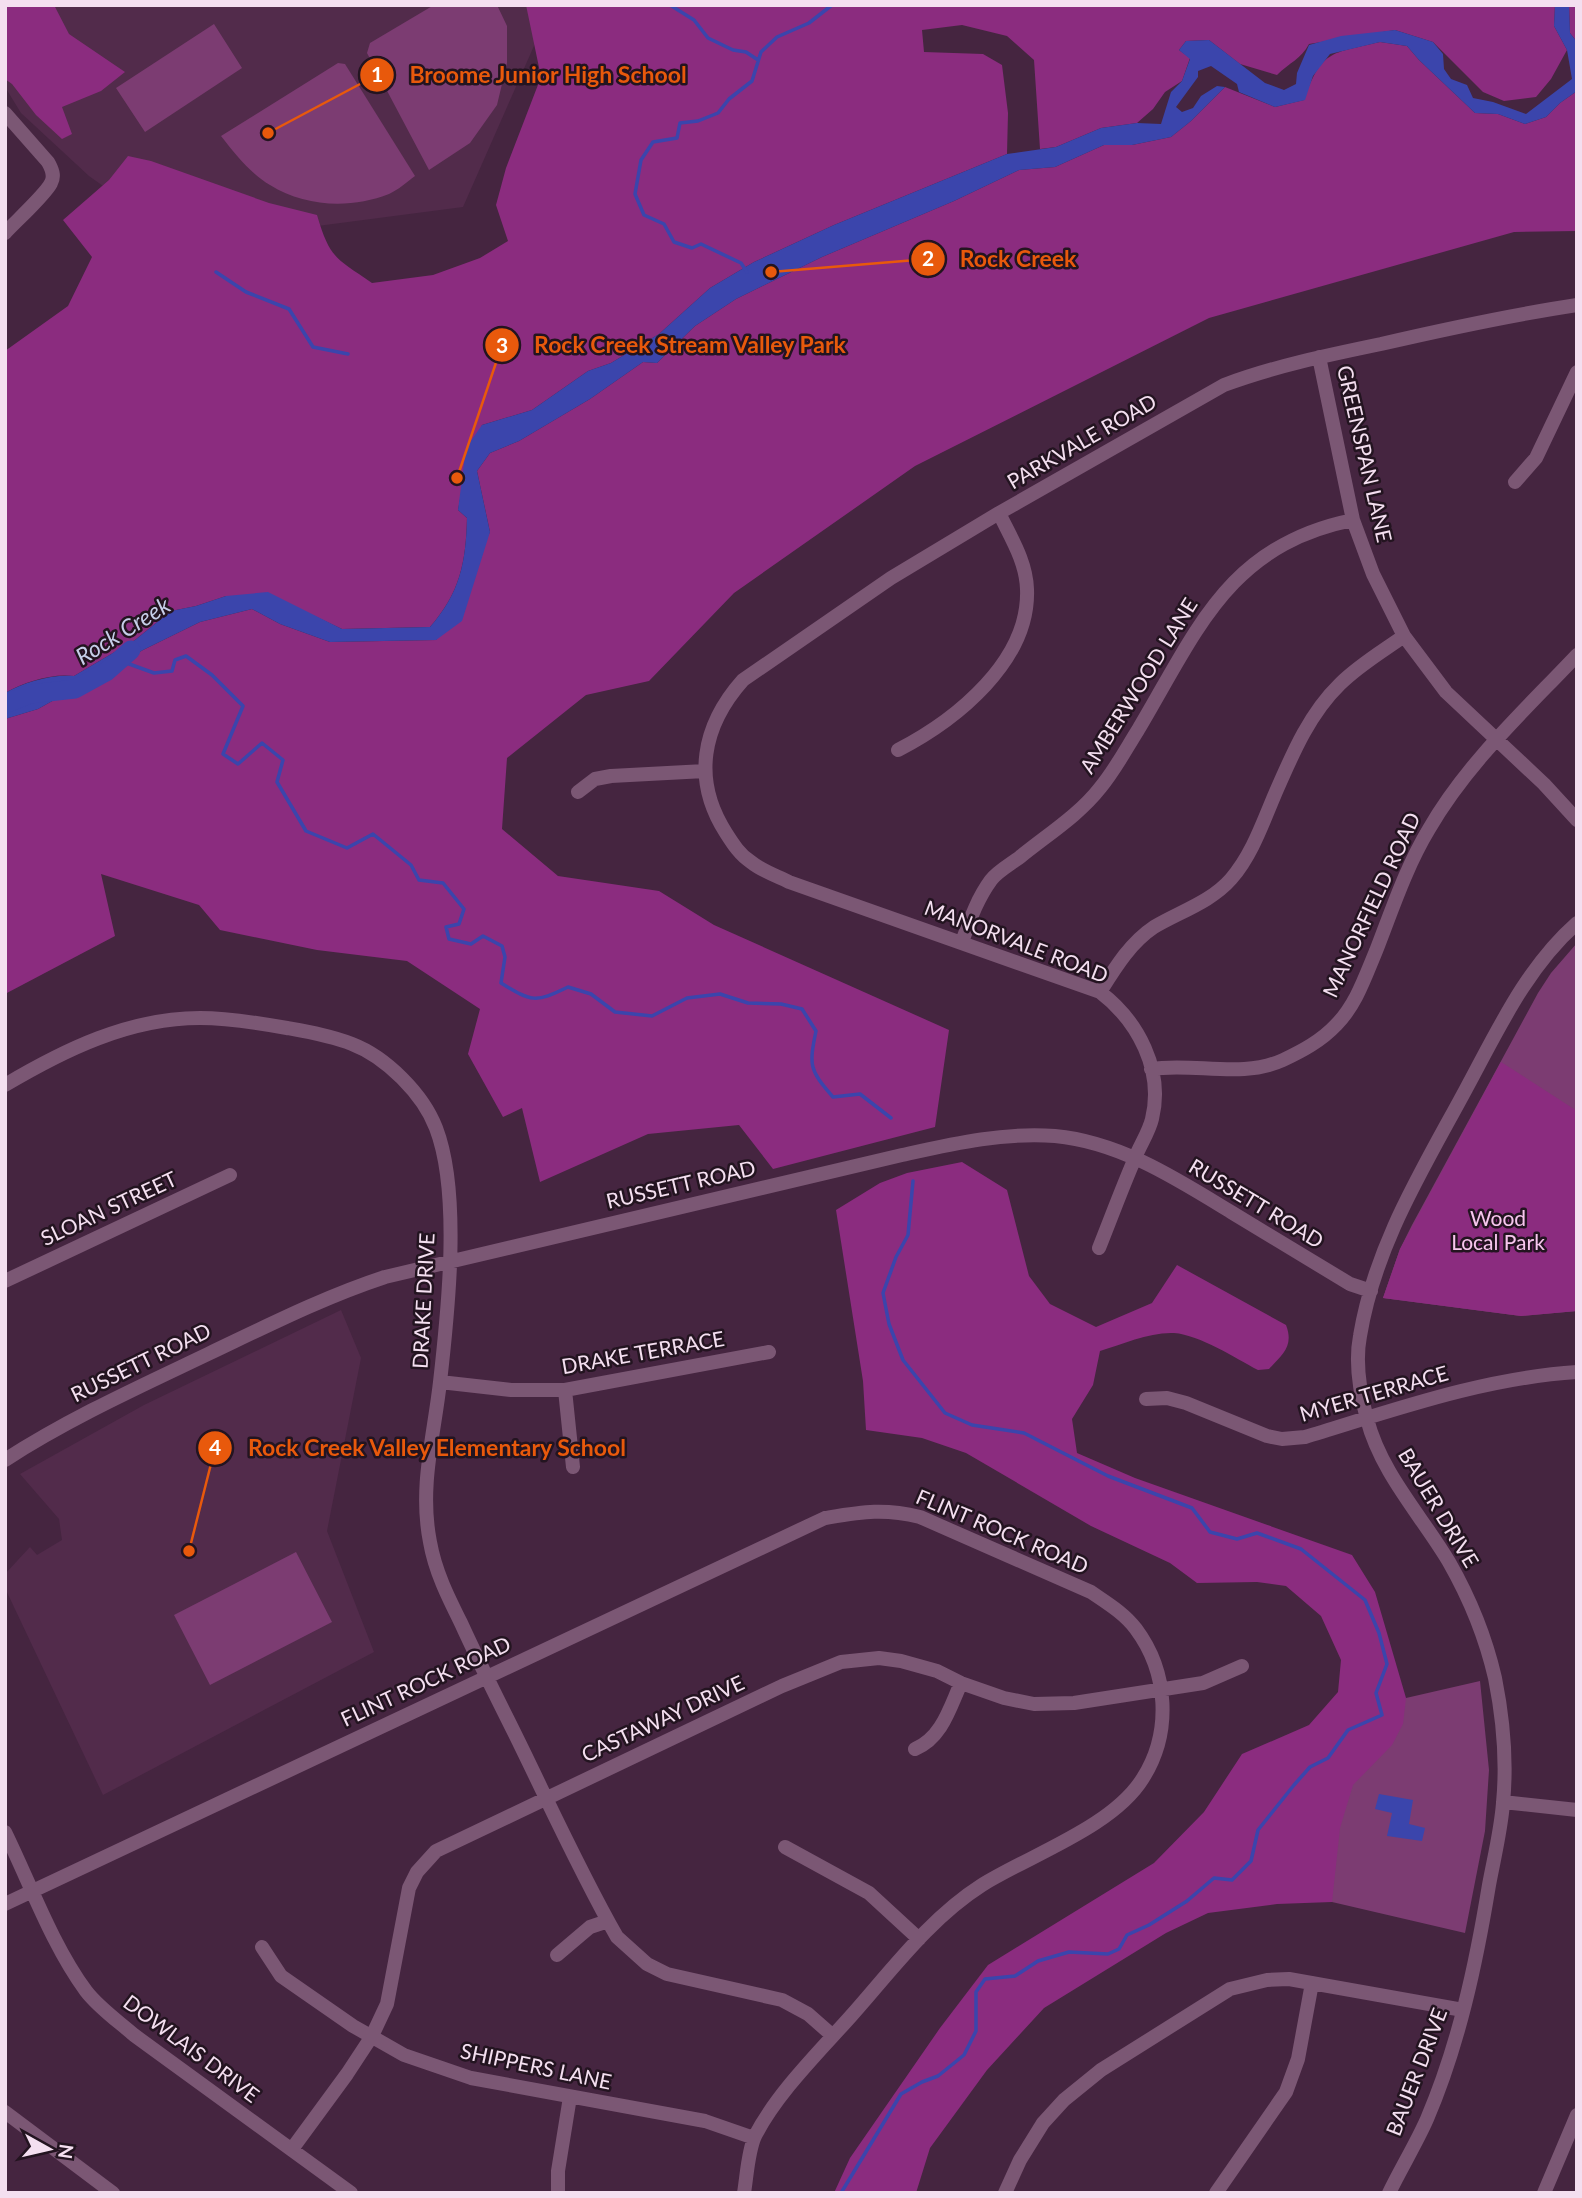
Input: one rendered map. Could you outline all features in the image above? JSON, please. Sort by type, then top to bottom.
[{"type":"street","points":[[5,113],[48,162],[53,172],[53,182],[5,233]]},
{"type":"street","name":"PARKVALE ROAD","points":[[705,771],[708,740],[716,718],[728,697],[743,680],[891,578],[1224,385],[1260,371],[1319,357],[1515,314],[1577,305]]},
{"type":"street","name":"GREENSPAN LANE","points":[[1319,357],[1353,520],[1373,574],[1405,636],[1447,692],[1544,784],[1577,820]]},
{"type":"street","points":[[1515,482],[1536,458],[1577,372]]},
{"type":"street","points":[[898,750],[930,733],[960,709],[1013,650],[1026,614],[1027,589],[1020,555],[999,513]]},
{"type":"street","name":"AMBERWOOD LANE","points":[[962,942],[975,905],[992,878],[1068,819],[1100,789],[1204,619],[1230,584],[1257,560],[1285,542],[1325,526],[1353,520]]},
{"type":"street","points":[[1100,992],[1119,962],[1138,940],[1153,928],[1206,900],[1231,880],[1251,850],[1294,750],[1316,713],[1338,685],[1355,670],[1405,636]]},
{"type":"street","name":"MANORFIELD ROAD","points":[[1151,1069],[1164,1067],[1223,1070],[1280,1062],[1316,1043],[1337,1024],[1358,995],[1409,867],[1428,830],[1461,779],[1577,655]]},
{"type":"street","points":[[578,792],[595,779],[611,776],[705,771]]},
{"type":"street","name":"MANORVALE ROAD","points":[[705,771],[709,799],[718,820],[737,850],[751,863],[789,882],[1100,992],[1132,1023],[1148,1053],[1154,1089],[1152,1119],[1099,1248]]},
{"type":"street","name":"BAUER DRIVE","points":[[1389,2193],[1426,2120],[1455,2044],[1480,1937],[1503,1802],[1504,1756],[1494,1678],[1481,1630],[1450,1564],[1381,1458],[1367,1419],[1358,1357],[1359,1337],[1386,1241],[1401,1211],[1519,991],[1544,955],[1577,923]]},
{"type":"street","name":"DRAKE DRIVE","points":[[5,1085],[50,1059],[98,1038],[147,1024],[197,1018],[315,1034],[355,1044],[397,1072],[422,1101],[435,1125],[444,1156],[449,1204],[450,1261],[440,1382],[425,1483],[430,1546],[441,1582],[617,1937],[647,1964],[667,1974],[782,2000],[808,2014],[833,2036]]},
{"type":"street","name":"RUSSETT ROAD","points":[[5,1460],[47,1433],[99,1406],[330,1297],[384,1277],[963,1142],[1014,1135],[1056,1136],[1098,1144],[1135,1158],[1187,1186],[1350,1284],[1371,1291]]},
{"type":"street","name":"SLOAN STREET","points":[[5,1281],[230,1175]]},
{"type":"street","name":"DRAKE TERRACE","points":[[440,1382],[511,1390],[565,1390],[769,1352]]},
{"type":"street","name":"MYER TERRACE","points":[[1146,1399],[1167,1398],[1186,1403],[1246,1429],[1282,1439],[1305,1437],[1501,1381],[1540,1374],[1577,1372]]},
{"type":"street","points":[[565,1390],[573,1467]]},
{"type":"street","name":"FLINT ROCK ROAD","points":[[5,1904],[825,1518],[873,1510],[896,1511],[920,1517],[1091,1592],[1114,1607],[1135,1627],[1157,1668],[1162,1690],[1163,1724],[1156,1753],[1143,1779],[1125,1801],[1104,1818],[981,1886],[919,1939],[775,2104],[754,2138],[744,2193]]},
{"type":"street","name":"CASTAWAY DRIVE","points":[[292,2149],[372,2036],[387,2004],[409,1888],[417,1872],[436,1851],[782,1686],[841,1662],[879,1658],[901,1661],[937,1671],[961,1683],[1004,1698],[1034,1703],[1074,1703],[1203,1683],[1242,1666]]},
{"type":"street","points":[[915,1749],[928,1744],[936,1735],[961,1683]]},
{"type":"street","points":[[1503,1802],[1577,1810]]},
{"type":"street","name":"DOWLAIS DRIVE","points":[[5,1832],[66,1961],[87,1992],[134,2035],[351,2193]]},
{"type":"street","points":[[785,1847],[869,1893],[919,1939]]},
{"type":"street","points":[[557,1955],[590,1927],[608,1921]]},
{"type":"street","name":"SHIPPERS LANE","points":[[262,1947],[281,1976],[353,2026],[404,2055],[471,2078],[705,2121],[754,2138]]},
{"type":"street","points":[[1005,2193],[1020,2160],[1043,2123],[1063,2099],[1101,2070],[1230,1989],[1268,1980],[1289,1979],[1463,2010]]},
{"type":"street","points":[[1216,2193],[1286,2092],[1298,2059],[1312,1983]]},
{"type":"street","points":[[558,2193],[558,2171],[570,2096]]},
{"type":"street","points":[[5,2112],[113,2193]]},
{"type":"street","points":[[1550,2191],[1577,2115]]},
{"type":"shaded area","points":[[5,5],[552,5],[463,207],[195,242],[137,210],[89,176],[21,113],[5,87]]},
{"type":"shaded area","points":[[1555,5],[1569,5],[1570,33],[1577,42],[1577,91],[1546,117],[1525,124],[1498,114],[1475,113],[1407,46],[1380,42],[1330,54],[1313,76],[1305,100],[1275,107],[1239,92],[1237,84],[1211,66],[1198,71],[1198,77],[1176,107],[1182,112],[1193,108],[1201,96],[1217,86],[1225,87],[1171,137],[1132,145],[1104,145],[1055,167],[1019,170],[822,257],[736,299],[695,326],[657,363],[643,362],[590,399],[519,441],[490,453],[477,471],[490,532],[462,621],[436,640],[330,642],[280,624],[252,609],[200,622],[143,650],[38,709],[5,719],[5,693],[38,680],[74,676],[135,640],[171,611],[226,596],[268,592],[342,629],[430,627],[455,589],[463,563],[467,518],[458,510],[466,448],[482,425],[532,410],[588,371],[611,363],[659,334],[710,288],[754,262],[834,225],[1007,154],[1056,147],[1101,128],[1137,123],[1161,124],[1171,92],[1182,81],[1190,59],[1179,50],[1186,41],[1209,40],[1265,83],[1284,90],[1296,84],[1297,73],[1309,45],[1341,36],[1395,30],[1433,42],[1443,54],[1444,69],[1451,79],[1467,85],[1473,98],[1526,114],[1572,79],[1567,50],[1554,26]]},
{"type":"shaded area","points":[[341,1310],[361,1358],[327,1531],[374,1652],[103,1795],[5,1588],[5,1574],[30,1547],[37,1555],[62,1540],[59,1519],[20,1474],[144,1405]]},
{"type":"shaded area","points":[[1379,1794],[1413,1800],[1409,1824],[1425,1828],[1422,1841],[1387,1836],[1392,1813],[1375,1809]]},
{"type":"green space","points":[[5,5],[54,5],[69,34],[125,72],[101,91],[62,107],[72,134],[62,139],[36,115],[5,79]]},
{"type":"green space","points":[[434,5],[497,5],[507,26],[507,63],[497,105],[470,143],[429,170],[367,53],[370,43]]},
{"type":"green space","points":[[526,5],[1555,5],[1554,26],[1567,50],[1551,79],[1536,97],[1504,101],[1483,92],[1433,42],[1395,30],[1309,44],[1299,57],[1277,75],[1240,64],[1209,40],[1186,41],[1179,50],[1190,58],[1182,81],[1165,92],[1153,109],[1137,123],[1101,128],[1056,147],[1040,149],[1034,60],[1007,36],[962,25],[922,30],[924,52],[983,54],[1002,65],[1008,113],[1007,154],[834,225],[754,262],[710,288],[659,334],[611,363],[588,371],[532,410],[482,425],[462,488],[458,510],[467,518],[463,563],[455,589],[430,627],[342,629],[308,613],[226,596],[171,611],[135,640],[74,676],[38,679],[5,693],[5,351],[68,306],[92,257],[63,220],[109,180],[128,156],[151,161],[269,203],[317,215],[326,241],[336,256],[372,283],[433,275],[480,258],[508,241],[496,205],[506,168],[541,77]]},
{"type":"green space","points":[[1569,5],[1577,5],[1577,42],[1570,33]]},
{"type":"green space","points":[[214,24],[242,68],[145,132],[116,88]]},
{"type":"green space","points":[[1380,42],[1407,46],[1475,113],[1498,114],[1525,124],[1546,117],[1577,91],[1577,231],[1514,232],[1209,318],[915,466],[734,593],[649,681],[586,695],[507,758],[502,829],[558,876],[659,891],[714,925],[949,1030],[935,1127],[773,1169],[739,1125],[648,1134],[540,1182],[522,1108],[503,1117],[468,1054],[480,1009],[407,961],[317,950],[220,930],[199,905],[101,874],[115,936],[5,994],[5,719],[38,709],[143,650],[200,622],[252,609],[280,624],[330,642],[436,640],[490,532],[477,471],[490,453],[519,441],[590,399],[643,362],[657,363],[695,326],[736,299],[822,257],[1019,170],[1055,167],[1104,145],[1132,145],[1171,137],[1225,87],[1275,107],[1304,100],[1317,71],[1330,56]]},
{"type":"green space","points":[[338,63],[345,64],[415,176],[392,192],[374,199],[344,204],[298,198],[284,192],[256,175],[221,136]]},
{"type":"green space","name":"Wood Local Park","points":[[1577,943],[1577,1311],[1521,1316],[1383,1298],[1400,1249],[1412,1225],[1538,993]]},
{"type":"green space","name":"Wood Local Park","points":[[1501,1062],[1577,1111],[1577,1311],[1521,1316],[1383,1298],[1400,1249]]},
{"type":"green space","points":[[962,1162],[1007,1190],[1029,1276],[1050,1304],[1096,1327],[1152,1303],[1177,1265],[1286,1325],[1288,1344],[1269,1369],[1258,1370],[1206,1342],[1174,1333],[1146,1336],[1100,1351],[1093,1385],[1072,1419],[1077,1453],[1135,1478],[1352,1555],[1375,1592],[1406,1698],[1403,1724],[1392,1745],[1353,1785],[1340,1828],[1332,1902],[1277,1904],[1208,1913],[1166,1933],[1044,2008],[987,2070],[930,2148],[916,2193],[834,2193],[850,2158],[940,2028],[988,1965],[1154,1863],[1204,1812],[1242,1754],[1309,1725],[1338,1692],[1341,1660],[1321,1616],[1286,1586],[1257,1582],[1197,1583],[1170,1563],[1091,1526],[966,1453],[922,1438],[866,1430],[863,1381],[836,1210],[880,1183],[907,1173]]},
{"type":"green space","points":[[296,1552],[332,1622],[210,1685],[174,1615]]},
{"type":"green space","points":[[1480,1681],[1489,1770],[1485,1831],[1465,1933],[1332,1902],[1312,1859],[1373,1732],[1406,1698]]},
{"type":"waterway","points":[[670,5],[694,20],[708,38],[733,50],[746,52],[758,60]]},
{"type":"waterway","points":[[747,272],[741,263],[701,244],[692,248],[674,242],[664,224],[644,215],[635,194],[641,160],[653,142],[677,138],[680,123],[698,121],[718,113],[729,99],[752,81],[761,52],[777,37],[809,23],[832,5]]},
{"type":"waterway","points":[[216,272],[246,292],[289,309],[313,347],[348,354]]},
{"type":"waterway","name":"Rock Creek","points":[[5,704],[30,694],[75,689],[106,672],[131,650]]},
{"type":"waterway","points":[[121,661],[154,673],[172,671],[175,660],[186,656],[212,675],[243,706],[223,754],[238,764],[262,743],[283,760],[277,782],[306,831],[347,848],[373,834],[411,865],[419,880],[443,883],[464,909],[459,924],[446,927],[449,939],[471,944],[483,936],[502,946],[505,957],[501,983],[511,989],[527,997],[540,998],[568,987],[591,994],[615,1012],[652,1016],[687,998],[720,994],[748,1003],[781,1004],[802,1009],[816,1031],[812,1052],[813,1067],[825,1088],[833,1097],[860,1094],[891,1118]]},
{"type":"waterway","points":[[841,2193],[901,2094],[938,2076],[964,2055],[976,2031],[976,1992],[985,1979],[1015,1976],[1038,1961],[1069,1952],[1108,1954],[1119,1949],[1127,1935],[1149,1925],[1187,1901],[1214,1878],[1232,1880],[1251,1861],[1258,1830],[1310,1767],[1328,1758],[1348,1730],[1382,1715],[1376,1693],[1387,1664],[1379,1633],[1365,1600],[1301,1549],[1257,1533],[1237,1539],[1210,1532],[1192,1508],[1108,1476],[1024,1433],[972,1425],[945,1413],[903,1360],[889,1324],[883,1293],[896,1257],[908,1235],[913,1181]]},
{"type":"place","name":"Broome Junior High School","points":[[268,133]]},
{"type":"place","name":"Rock Creek","points":[[771,272]]},
{"type":"place","name":"Rock Creek Stream Valley Park","points":[[457,478]]},
{"type":"place","name":"Rock Creek Valley Elementary School","points":[[189,1551]]}]
